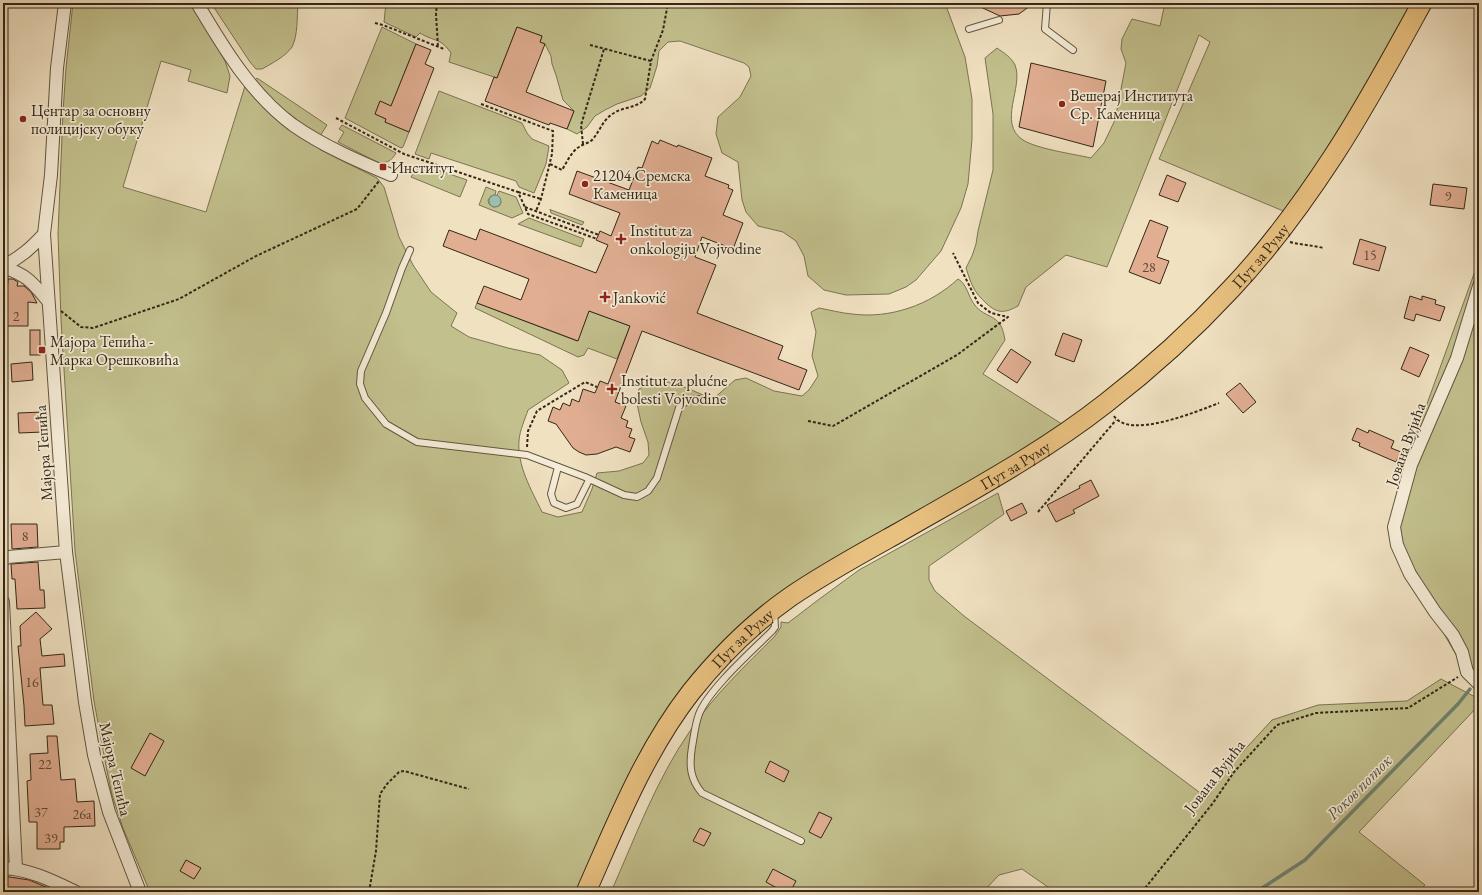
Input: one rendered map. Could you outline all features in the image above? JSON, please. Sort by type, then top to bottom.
[{"type":"main road","name":"Пут за Руму","points":[[586,892],[615,825],[650,756],[676,712],[702,679],[728,650],[788,598],[858,554],[990,480],[1077,425],[1106,404],[1165,353],[1209,312],[1233,288],[1277,234],[1336,153],[1422,3]]},
{"type":"street","name":"Мајора Тепића","points":[[65,3],[57,68],[51,175],[44,234],[66,552],[85,702],[94,755],[108,812],[140,892]]},
{"type":"street","points":[[197,3],[241,72],[272,106],[293,124],[321,142],[388,174]]},
{"type":"street","points":[[3,266],[16,260],[28,251],[44,234]]},
{"type":"street","points":[[3,266],[22,274],[31,281],[48,301]]},
{"type":"street","name":"Јована Вујића","points":[[1467,672],[1462,652],[1453,634],[1435,612],[1410,574],[1397,545],[1394,527],[1411,465],[1457,358],[1479,286]]},
{"type":"street","points":[[3,560],[8,557],[66,552]]},
{"type":"street","points":[[3,602],[16,869]]},
{"type":"street","points":[[1467,672],[1479,684]]},
{"type":"street","points":[[3,868],[16,869],[56,882],[76,892]]},
{"type":"lane","points":[[1047,3],[1045,29],[1073,50]]},
{"type":"lane","points":[[968,29],[999,20]]},
{"type":"lane","points":[[410,250],[386,313],[361,371],[360,384],[365,398],[386,424],[416,442],[527,456],[558,467],[624,495],[637,497],[648,491],[657,478],[679,408],[684,402],[690,399],[698,398]]},
{"type":"lane","points":[[558,467],[551,494],[554,503],[566,508],[577,504],[590,480]]},
{"type":"lane","points":[[774,609],[776,627],[724,679],[703,707],[695,730],[691,754],[691,769],[695,784],[702,793],[801,841]]},
{"type":"path","points":[[437,3],[436,14],[438,47]]},
{"type":"path","points":[[550,164],[562,170],[572,154],[583,144],[590,142],[601,125],[610,115],[642,102],[645,99],[651,61],[663,30],[668,3]]},
{"type":"path","points":[[375,23],[444,50]]},
{"type":"path","points":[[590,45],[651,61]]},
{"type":"path","points":[[583,144],[582,125],[604,49]]},
{"type":"path","points":[[481,104],[553,131],[553,145],[550,164],[541,199],[536,211]]},
{"type":"path","points":[[336,118],[404,154],[541,199]]},
{"type":"path","points":[[48,301],[82,327],[93,328],[180,299],[256,256],[357,209],[388,174]]},
{"type":"path","points":[[518,192],[528,214],[597,239]]},
{"type":"path","points":[[525,207],[599,235]]},
{"type":"path","points":[[1277,234],[1290,242],[1314,245],[1323,248]]},
{"type":"path","points":[[808,421],[833,426],[958,355],[1008,317],[991,313],[978,303],[953,253]]},
{"type":"path","points":[[527,456],[528,431],[537,411],[585,382],[597,387]]},
{"type":"path","points":[[1106,404],[1116,420],[1136,425],[1152,424],[1181,417],[1219,403]]},
{"type":"path","points":[[1038,512],[1116,420]]},
{"type":"path","name":"Јована Вујића","points":[[1142,892],[1209,809],[1234,772],[1277,725],[1316,713],[1408,708],[1467,672]]},
{"type":"path","points":[[369,892],[376,851],[380,794],[387,784],[399,772],[404,771],[469,789]]},
{"type":"shaded area","points":[[73,3],[191,3],[225,61],[230,76],[227,93],[188,81],[191,70],[161,61],[123,187],[206,212],[245,86],[264,108],[321,150],[377,178],[384,187],[399,237],[413,265],[431,292],[457,313],[451,326],[469,337],[540,355],[562,370],[569,383],[528,410],[521,428],[519,440],[522,468],[542,512],[558,517],[582,512],[597,473],[619,471],[643,463],[649,455],[648,442],[641,422],[636,399],[639,389],[653,382],[672,382],[713,399],[735,380],[746,378],[774,391],[802,396],[809,390],[818,376],[812,356],[816,332],[811,312],[819,308],[848,314],[866,315],[895,312],[922,303],[947,288],[958,279],[965,287],[977,308],[983,313],[994,318],[1000,325],[1004,334],[1005,340],[983,374],[1065,426],[704,665],[580,892],[150,892],[123,828],[112,795],[94,701],[75,551],[61,320],[58,234],[63,112]]},
{"type":"shaded area","points":[[211,3],[298,3],[296,32],[292,47],[286,54],[274,62],[262,69],[256,69]]},
{"type":"shaded area","points":[[386,3],[945,3],[965,57],[972,99],[972,139],[968,184],[961,208],[941,251],[916,280],[906,287],[889,294],[846,295],[824,290],[808,276],[804,256],[796,241],[783,232],[758,226],[746,212],[742,200],[738,162],[722,153],[716,134],[718,117],[740,97],[751,76],[749,67],[744,63],[680,41],[668,42],[659,51],[657,66],[650,88],[641,96],[617,104],[595,116],[587,127],[577,134],[567,129],[574,111],[563,100],[551,56],[545,44],[540,42],[542,36],[517,27],[497,78],[449,62],[451,53],[440,42],[420,33],[416,37],[384,22]]},
{"type":"shaded area","points":[[1165,3],[1417,3],[1288,213],[1159,159],[1210,42],[1199,35],[1107,267],[1066,255],[1026,287],[1018,306],[1005,311],[995,310],[976,292],[966,268],[976,244],[993,170],[993,114],[985,58],[997,48],[1005,53],[1015,65],[1017,74],[1011,115],[1012,124],[1016,133],[1023,140],[1046,149],[1091,158],[1104,143],[1115,120],[1126,63],[1121,49],[1122,39],[1132,19],[1160,26]]},
{"type":"shaded area","points":[[382,27],[416,44],[391,106],[380,101],[375,114],[386,119],[385,122],[409,132],[403,147],[401,148],[345,118]]},
{"type":"shaded area","points":[[257,78],[327,125],[320,136],[293,118],[277,104],[254,81]]},
{"type":"shaded area","points":[[439,91],[522,123],[532,139],[549,146],[546,164],[534,193],[519,187],[516,181],[431,153],[429,159],[415,154]]},
{"type":"shaded area","points":[[342,125],[396,153],[389,161],[379,163],[338,142],[344,132],[339,129]]},
{"type":"shaded area","points":[[424,167],[429,167],[467,180],[460,197],[411,177],[415,171]]},
{"type":"shaded area","points":[[486,187],[496,191],[495,195],[491,196],[488,200],[489,204],[493,207],[499,206],[501,203],[500,198],[497,195],[499,191],[516,197],[523,213],[512,218],[479,205]]},
{"type":"shaded area","points":[[493,195],[497,195],[501,201],[497,207],[493,207],[489,203],[489,199]]},
{"type":"shaded area","points":[[550,209],[584,222],[582,225],[551,213]]},
{"type":"shaded area","points":[[529,218],[584,239],[581,247],[518,224]]},
{"type":"shaded area","points":[[1479,260],[1479,694],[1419,591],[1394,525],[1415,437]]},
{"type":"shaded area","points":[[477,303],[577,341],[589,311],[630,326],[617,359],[588,348],[584,355],[578,357],[475,308]]},
{"type":"shaded area","points":[[998,493],[1004,514],[929,566],[929,580],[935,591],[964,616],[1207,798],[1226,770],[1272,720],[1318,705],[1407,701],[1441,679],[1479,699],[1479,705],[1359,832],[1425,885],[1418,892],[1055,892],[1022,869],[999,875],[983,892],[611,892],[656,789],[678,750],[709,705],[775,636],[781,627],[781,622],[788,623],[859,570]]},
{"type":"building","points":[[972,3],[1034,3],[1019,14],[1000,16]]},
{"type":"building","points":[[517,27],[542,36],[540,42],[545,44],[526,92],[574,111],[567,129],[550,123],[549,125],[485,101],[494,77],[497,78]]},
{"type":"building","points":[[416,44],[431,50],[425,64],[434,68],[409,132],[385,122],[386,119],[375,114],[380,101],[391,106]]},
{"type":"building","name":"Вешерај Института Ср. Каменица","points":[[1031,63],[1106,81],[1093,147],[1019,127]]},
{"type":"building","points":[[660,140],[712,158],[705,176],[729,185],[728,188],[733,190],[723,215],[743,223],[733,249],[702,237],[695,257],[716,265],[697,313],[783,346],[778,359],[807,370],[799,390],[642,331],[615,402],[626,406],[621,418],[628,421],[626,427],[632,429],[629,437],[635,439],[630,452],[616,447],[597,454],[586,455],[573,448],[556,424],[548,421],[553,407],[560,410],[563,403],[570,406],[572,399],[579,402],[583,389],[595,393],[600,381],[608,384],[630,326],[589,311],[578,341],[477,303],[484,286],[521,300],[529,279],[443,246],[449,230],[476,240],[480,229],[596,273],[608,245],[596,240],[600,231],[611,236],[620,213],[569,194],[577,171],[629,190],[638,167],[642,168],[652,141],[658,144]]},
{"type":"building","points":[[1167,175],[1186,183],[1178,202],[1159,195]]},
{"type":"building","points":[[1433,184],[1467,188],[1464,209],[1430,205]]},
{"type":"building","points":[[1150,220],[1168,227],[1157,257],[1169,261],[1160,284],[1129,272]]},
{"type":"building","points":[[1360,239],[1386,247],[1379,271],[1353,264]]},
{"type":"building","points":[[8,279],[13,279],[18,282],[17,286],[24,286],[31,292],[37,303],[28,302],[28,326],[5,326]]},
{"type":"building","points":[[1410,296],[1422,300],[1422,296],[1436,300],[1435,304],[1445,307],[1440,321],[1416,314],[1414,321],[1404,318]]},
{"type":"building","points":[[30,330],[40,330],[40,355],[30,355]]},
{"type":"building","points":[[1063,333],[1082,340],[1074,362],[1055,355]]},
{"type":"building","points":[[1410,347],[1429,355],[1419,377],[1401,369]]},
{"type":"building","points":[[1011,349],[1031,362],[1017,383],[997,370]]},
{"type":"building","points":[[32,362],[33,380],[12,382],[11,364]]},
{"type":"building","points":[[1240,383],[1256,402],[1243,413],[1226,394]]},
{"type":"building","points":[[43,412],[43,432],[19,433],[18,413]]},
{"type":"building","points":[[1357,428],[1368,433],[1369,430],[1394,441],[1391,448],[1401,452],[1396,462],[1359,446],[1360,443],[1352,440]]},
{"type":"building","points":[[1091,480],[1099,496],[1073,510],[1075,513],[1056,522],[1047,505],[1080,488],[1079,486]]},
{"type":"building","points":[[1022,503],[1027,513],[1011,521],[1006,511]]},
{"type":"building","points":[[11,524],[37,524],[38,547],[12,549]]},
{"type":"building","points":[[38,562],[40,590],[44,590],[45,608],[17,609],[15,579],[12,579],[11,564]]},
{"type":"building","points":[[36,612],[52,629],[40,639],[42,656],[64,654],[65,666],[40,668],[43,705],[52,705],[54,724],[25,726],[18,646],[21,646],[20,626]]},
{"type":"building","points":[[150,733],[164,741],[145,776],[131,768]]},
{"type":"building","points":[[47,736],[57,736],[61,780],[75,779],[77,802],[94,801],[95,826],[64,827],[64,842],[60,842],[60,849],[37,849],[37,822],[29,822],[27,781],[31,780],[30,754],[48,753]]},
{"type":"building","points":[[770,761],[789,771],[784,782],[765,772]]},
{"type":"building","points":[[819,812],[832,818],[821,838],[809,832]]},
{"type":"building","points":[[700,828],[711,833],[704,846],[693,841]]},
{"type":"building","points":[[186,860],[201,868],[194,879],[180,871]]},
{"type":"building","points":[[773,869],[796,881],[790,892],[784,892],[766,882]]},
{"type":"building","points":[[3,876],[29,880],[58,892],[3,892]]},
{"type":"waterway","name":"Роков поток","points":[[1256,892],[1305,860],[1458,704],[1470,689]]},
{"type":"place","name":"Вешерај Института Ср. Каменица","points":[[1062,104]]},
{"type":"place","name":"Центар за основну полицијску обуку","points":[[23,119]]},
{"type":"place","name":"Институт","points":[[383,167]]},
{"type":"place","name":"21204 Сремска Каменица","points":[[585,184]]},
{"type":"place","name":"Institut za onkologiju Vojvodine","points":[[621,239]]},
{"type":"place","name":"Janković","points":[[605,297]]},
{"type":"place","name":"Мајора Тепића - Марка Орешковића","points":[[42,350]]},
{"type":"place","name":"Institut za plućne bolesti Vojvodine","points":[[612,389]]}]
